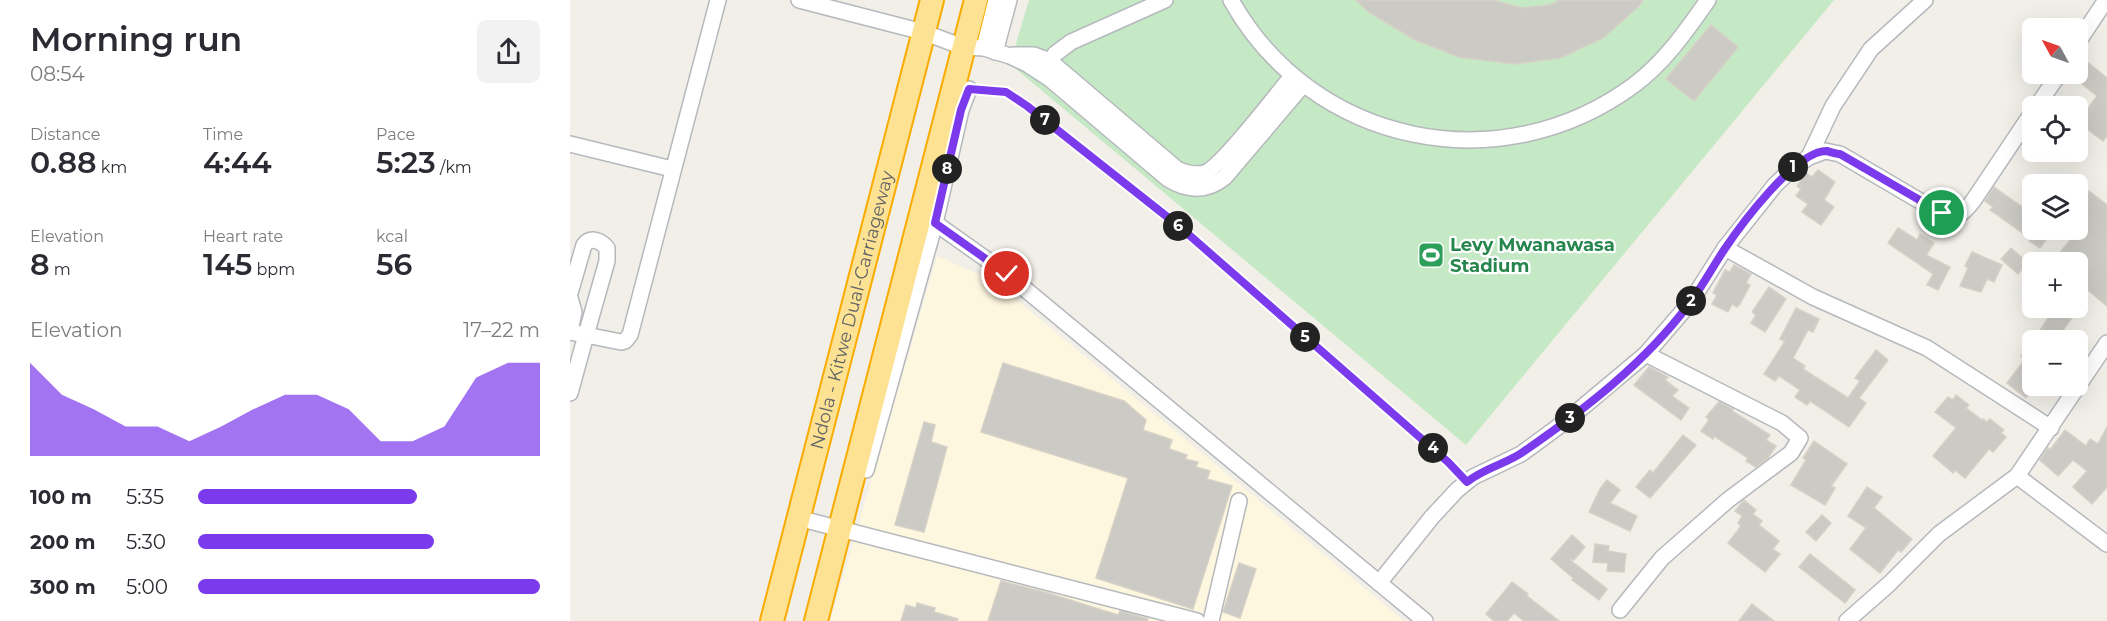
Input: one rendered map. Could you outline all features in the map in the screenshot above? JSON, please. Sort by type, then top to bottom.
[{"type":"highway","name":"Ndola - Kitwe Dual-Carriageway","points":[[772,621],[932,0]]},
{"type":"highway","points":[[816,621],[844,530],[928,218],[988,51],[976,0]]},
{"type":"street","points":[[570,298],[574,312],[570,331],[621,342],[630,335],[718,0]]},
{"type":"street","points":[[799,0],[988,51],[1034,55],[1046,67],[1177,168],[1194,174],[1204,173],[1220,162],[1298,81]]},
{"type":"street","points":[[988,51],[996,0]]},
{"type":"street","points":[[988,51],[1008,0]]},
{"type":"street","points":[[1046,67],[1062,47],[1165,0]]},
{"type":"street","points":[[1231,0],[1241,19],[1268,53],[1298,81],[1354,116],[1410,135],[1468,141],[1527,135],[1583,116],[1634,85],[1677,44],[1708,0]]},
{"type":"street","points":[[1809,157],[1833,106],[1871,49],[1925,0]]},
{"type":"street","points":[[2088,27],[2106,0]]},
{"type":"street","points":[[969,89],[928,218],[1007,274],[1425,621]]},
{"type":"street","points":[[1379,583],[1443,505],[1467,482],[1521,453],[1566,421],[1646,354],[1690,303],[1725,248],[1775,185],[1794,167],[1809,157],[1825,151],[1840,154],[1942,213],[1953,216],[1965,212],[2022,128]]},
{"type":"street","points":[[570,144],[672,169]]},
{"type":"street","points":[[570,293],[584,245],[587,241],[592,240],[602,242],[607,248],[608,261],[570,393]]},
{"type":"street","points":[[1725,248],[1813,297],[1927,348],[2050,428]]},
{"type":"street","points":[[1846,621],[1883,589],[1939,534],[2017,476],[2107,343]]},
{"type":"street","points":[[1620,610],[1662,558],[1728,500],[1791,453],[1800,438],[1782,423],[1646,354]]},
{"type":"street","points":[[2017,476],[2107,544]]},
{"type":"street","points":[[1210,621],[1239,501]]},
{"type":"street","points":[[798,518],[1197,621]]},
{"type":"path","points":[[969,89],[1006,92],[1027,106],[1180,227],[1448,462],[1467,482]]},
{"type":"shaded area","points":[[937,256],[994,281],[1404,621],[830,621]]},
{"type":"green space","name":"Levy Mwanawasa Stadium","points":[[1029,0],[1834,0],[1466,445],[1010,64]]},
{"type":"building","points":[[1356,0],[1493,0],[1522,8],[1550,5],[1560,0],[1643,0],[1603,38],[1560,58],[1514,64],[1459,57],[1415,40],[1370,13]]},
{"type":"building","points":[[1711,25],[1738,47],[1694,101],[1666,79]]},
{"type":"building","points":[[2088,63],[2107,78],[2107,136],[2103,141],[2088,130],[2088,108],[2097,96],[2082,84],[2088,84]]},
{"type":"building","points":[[1818,170],[1835,182],[1824,200],[1834,207],[1821,225],[1802,212],[1808,204],[1796,196],[1801,189],[1797,186],[1806,173],[1812,177]]},
{"type":"building","points":[[1994,187],[2022,207],[2022,233],[1990,210],[1993,207],[1985,201]]},
{"type":"building","points":[[2088,192],[2107,205],[2107,306],[2088,290],[2088,252],[2060,252],[2070,240],[2088,240]]},
{"type":"building","points":[[1898,228],[1917,240],[1920,234],[1934,243],[1926,255],[1950,267],[1938,290],[1927,285],[1933,274],[1888,243]]},
{"type":"building","points":[[2030,240],[2046,240],[2040,248]]},
{"type":"building","points":[[2011,248],[2022,258],[2022,270],[2018,274],[2001,259]]},
{"type":"building","points":[[1972,252],[2002,265],[1994,282],[1987,279],[1981,292],[1960,286],[1968,268],[1965,266]]},
{"type":"building","points":[[1734,265],[1751,274],[1746,283],[1750,285],[1740,304],[1737,307],[1732,304],[1728,312],[1712,304],[1717,295],[1713,293],[1725,270],[1730,272]]},
{"type":"building","points":[[1769,287],[1786,299],[1765,332],[1751,323],[1756,315],[1752,312]]},
{"type":"building","points":[[1796,308],[1819,319],[1813,332],[1808,330],[1793,358],[1805,366],[1803,369],[1848,398],[1860,381],[1855,378],[1876,350],[1888,360],[1859,398],[1866,403],[1849,427],[1810,401],[1807,405],[1795,397],[1800,390],[1779,376],[1775,381],[1764,374],[1785,341],[1780,339]]},
{"type":"building","points":[[2048,318],[2072,318],[2063,330],[2040,330]]},
{"type":"building","points":[[1003,363],[1124,401],[1146,420],[1143,430],[1172,440],[1169,449],[1187,455],[1185,459],[1198,462],[1196,467],[1210,471],[1207,479],[1232,486],[1193,609],[1096,578],[1128,478],[981,432]]},
{"type":"building","points":[[2022,363],[2022,395],[2007,383]]},
{"type":"building","points":[[1649,367],[1668,377],[1665,380],[1678,390],[1672,396],[1689,408],[1681,420],[1634,385]]},
{"type":"building","points":[[1956,395],[1969,405],[1966,408],[1982,420],[1987,422],[1990,419],[2004,430],[2001,433],[2006,437],[1993,452],[1989,449],[1965,478],[1955,470],[1953,473],[1933,456],[1956,428],[1935,412],[1948,397],[1953,400]]},
{"type":"building","points":[[1719,402],[1770,435],[1766,440],[1776,446],[1768,458],[1756,467],[1746,461],[1748,458],[1714,436],[1713,439],[1701,431],[1709,420],[1706,417]]},
{"type":"building","points":[[924,422],[935,425],[931,442],[947,447],[924,532],[895,525]]},
{"type":"building","points":[[2107,427],[2107,487],[2092,504],[2073,487],[2087,471],[2073,460],[2058,476],[2040,460],[2065,430],[2086,446],[2090,439],[2098,444]]},
{"type":"building","points":[[1683,435],[1696,445],[1650,498],[1636,487],[1650,470],[1653,473]]},
{"type":"building","points":[[1814,441],[1847,464],[1831,486],[1835,488],[1825,505],[1791,485],[1806,460],[1803,458]]},
{"type":"building","points":[[1607,480],[1620,490],[1610,503],[1637,516],[1630,531],[1589,512]]},
{"type":"building","points":[[1867,487],[1882,497],[1874,508],[1912,539],[1901,552],[1898,550],[1880,573],[1850,549],[1866,528],[1848,516]]},
{"type":"building","points":[[1744,500],[1756,510],[1753,514],[1762,521],[1759,525],[1779,541],[1773,549],[1780,554],[1765,572],[1728,543],[1741,526],[1738,523],[1742,516],[1735,511]]},
{"type":"building","points":[[1822,515],[1831,523],[1816,541],[1806,532]]},
{"type":"building","points":[[1572,535],[1585,547],[1574,560],[1569,559],[1607,589],[1599,600],[1572,580],[1573,578],[1551,559]]},
{"type":"building","points":[[1595,544],[1609,546],[1608,551],[1626,554],[1624,572],[1607,571],[1608,563],[1593,562]]},
{"type":"building","points":[[1810,554],[1855,590],[1845,603],[1799,567]]},
{"type":"building","points":[[1239,563],[1256,569],[1240,618],[1223,612]]},
{"type":"building","points":[[1001,581],[1118,615],[1120,611],[1148,619],[1147,621],[988,621]]},
{"type":"building","points":[[1512,582],[1559,621],[1524,621],[1514,613],[1507,621],[1494,621],[1486,614]]},
{"type":"building","points":[[917,603],[935,608],[934,612],[958,619],[957,621],[901,621],[906,605],[916,608]]},
{"type":"building","points":[[1752,604],[1774,621],[1739,621]]},
{"type":"place","name":"Levy Mwanawasa Stadium","points":[[1431,255]]},
{"type":"route","points":[[1007,274],[935,223],[961,110],[969,89],[1006,92],[1027,106],[1180,227],[1448,462],[1467,482],[1521,453],[1566,421],[1632,367],[1690,303],[1725,248],[1775,185],[1794,167],[1809,157],[1825,151],[1840,154],[1942,213]]}]
